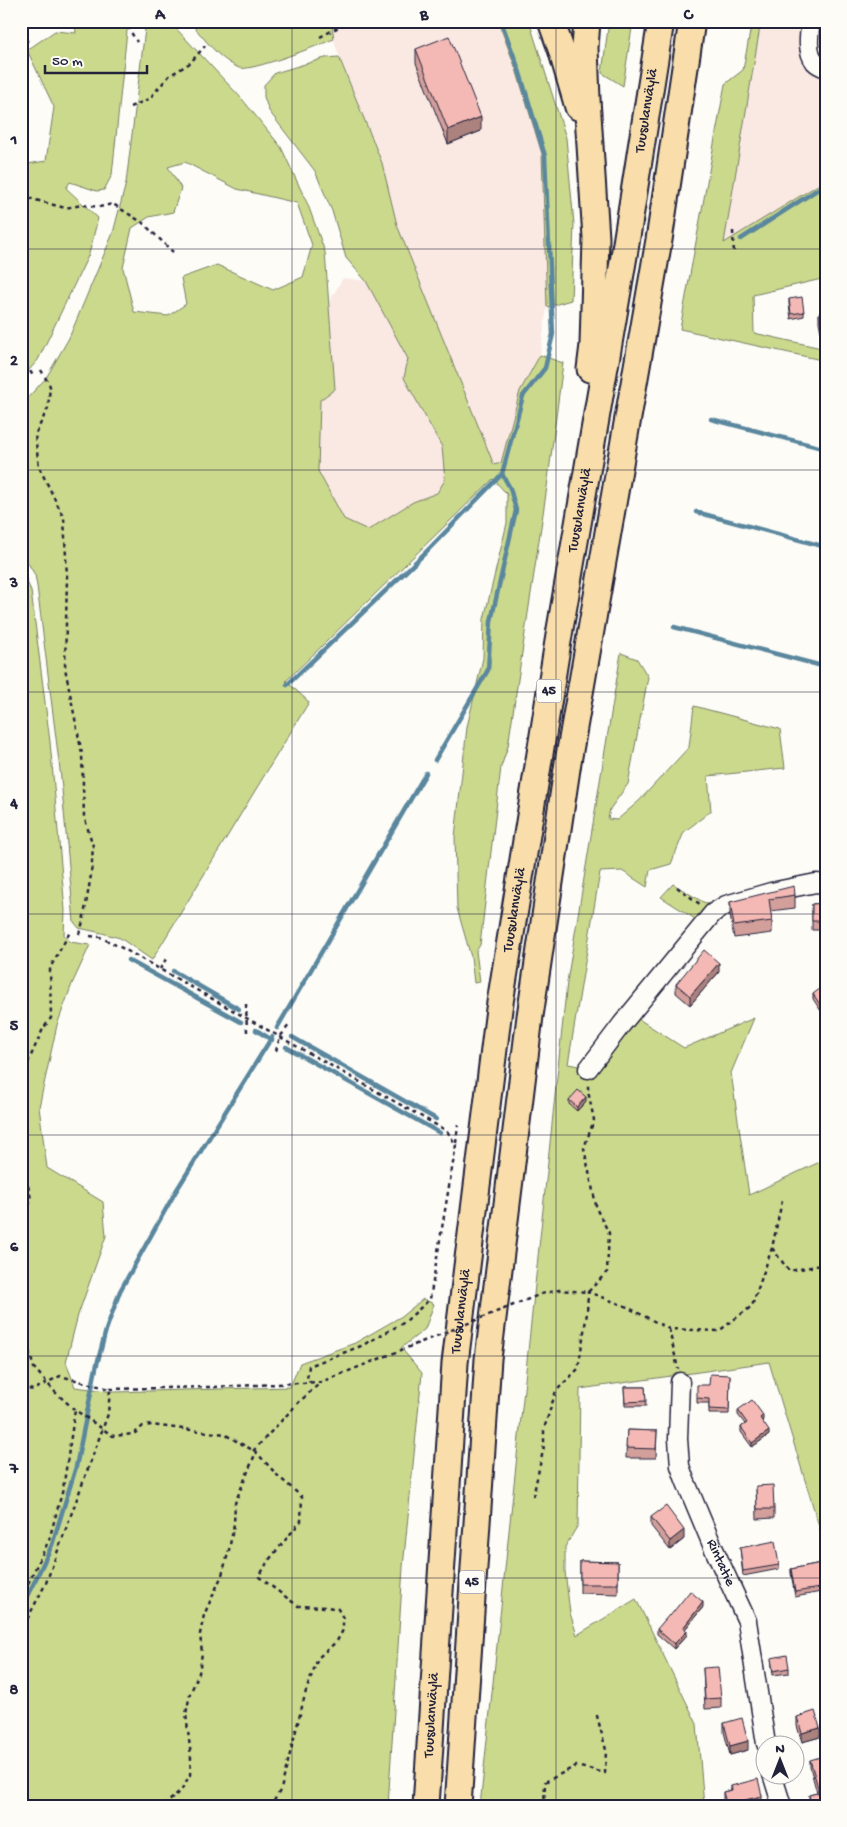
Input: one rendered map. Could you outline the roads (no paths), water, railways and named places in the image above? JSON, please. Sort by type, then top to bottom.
[{"type":"highway","points":[[550,21],[561,49],[577,104],[590,164]]},
{"type":"highway","points":[[584,493],[586,401],[593,345],[596,238],[590,164],[585,48],[587,21]]},
{"type":"highway","name":"Tuusulanväylä","points":[[426,1806],[456,1353],[499,1009],[538,756],[624,256],[661,21]]},
{"type":"highway","name":"Tuusulanväylä","points":[[458,1806],[488,1359],[530,1016],[568,762],[658,240],[692,21]]},
{"type":"highway","points":[[658,240],[708,21]]},
{"type":"street","points":[[811,21],[810,48],[815,62],[826,68]]},
{"type":"street","points":[[588,1069],[712,913],[726,905],[771,892],[816,883],[826,884]]},
{"type":"street","name":"Rintatie","points":[[680,1382],[678,1438],[680,1466],[712,1547],[747,1621],[764,1734]]},
{"type":"street","points":[[775,1784],[782,1806]]},
{"type":"waterway","points":[[435,760],[488,670],[491,621],[516,510],[510,488],[502,474],[523,396],[545,368],[553,334],[545,156],[519,70],[501,21]]},
{"type":"waterway","points":[[741,239],[826,184]]},
{"type":"waterway","points":[[711,419],[826,449]]},
{"type":"waterway","points":[[287,685],[424,554],[502,474]]},
{"type":"waterway","points":[[696,512],[826,547]]},
{"type":"waterway","points":[[674,627],[826,667]]},
{"type":"waterway","points":[[277,1028],[426,773]]},
{"type":"waterway","points":[[128,960],[241,1022]]},
{"type":"waterway","points":[[173,971],[239,1009]]},
{"type":"waterway","points":[[256,1030],[272,1040]]},
{"type":"waterway","points":[[21,1610],[52,1545],[76,1467],[96,1368],[106,1330],[120,1291],[176,1191],[272,1037]]},
{"type":"waterway","points":[[292,1037],[436,1119]]},
{"type":"waterway","points":[[286,1047],[440,1133]]}]
